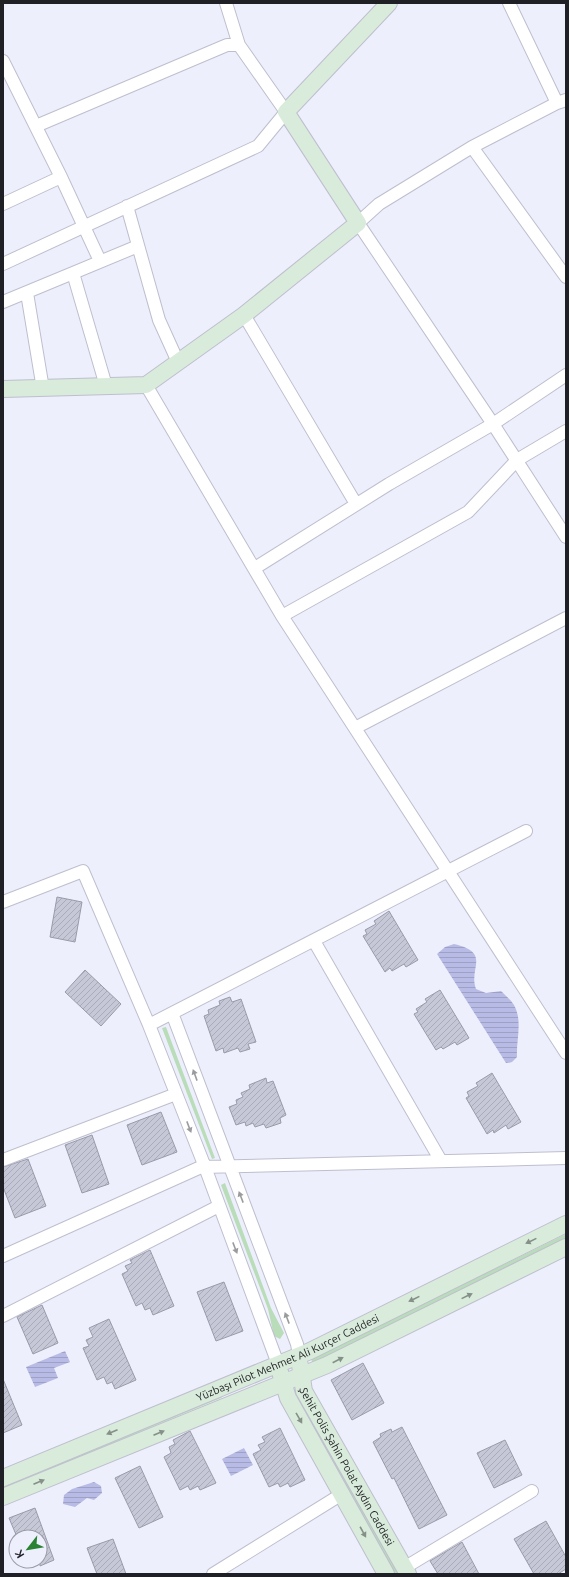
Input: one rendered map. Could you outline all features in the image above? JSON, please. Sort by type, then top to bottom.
[{"type":"main road","points":[[3,389],[146,385],[244,314],[358,222],[286,112],[392,4]]},
{"type":"main road","name":"Yüzbaşı Pilot Mehmet Ali Kurçer Caddesi","points":[[3,1478],[299,1355],[566,1224]]},
{"type":"main road","name":"Yüzbaşı Pilot Mehmet Ali Kurçer Caddesi","points":[[3,1497],[327,1365],[566,1248]]},
{"type":"main road","name":"Şehit Polis Şahin Polat Aydın Caddesi","points":[[299,1355],[304,1391],[406,1571]]},
{"type":"main road","name":"Şehit Polis Şahin Polat Aydın Caddesi","points":[[278,1364],[288,1398],[386,1574]]},
{"type":"street","points":[[3,264],[258,146],[286,112],[238,45],[226,3]]},
{"type":"street","points":[[509,3],[562,102],[472,147],[379,204],[358,222],[517,460],[566,537]]},
{"type":"street","points":[[36,126],[227,45],[238,45]]},
{"type":"street","points":[[3,61],[62,177],[100,261]]},
{"type":"street","points":[[472,147],[566,276]]},
{"type":"street","points":[[3,204],[62,177]]},
{"type":"street","points":[[127,206],[159,320],[178,362]]},
{"type":"street","points":[[3,302],[138,246]]},
{"type":"street","points":[[73,273],[106,386]]},
{"type":"street","points":[[27,293],[43,389]]},
{"type":"street","points":[[244,314],[356,504]]},
{"type":"street","points":[[255,568],[356,504],[492,424],[566,374]]},
{"type":"street","points":[[146,385],[282,616],[566,1053]]},
{"type":"street","points":[[282,616],[468,512],[517,460],[566,431]]},
{"type":"street","points":[[355,728],[566,618]]},
{"type":"street","points":[[149,1025],[526,831]]},
{"type":"street","points":[[3,902],[83,871],[149,1025],[205,1167],[278,1364]]},
{"type":"street","points":[[314,941],[441,1161]]},
{"type":"street","points":[[172,1014],[297,1344],[299,1355]]},
{"type":"street","points":[[3,1160],[176,1094]]},
{"type":"street","points":[[3,1256],[205,1167],[566,1158]]},
{"type":"street","points":[[3,1316],[219,1206]]},
{"type":"street","points":[[406,1571],[532,1491]]},
{"type":"street","points":[[213,1574],[342,1494]]},
{"type":"green space","points":[[166,1027],[215,1158],[212,1159],[162,1028]]},
{"type":"green space","points":[[225,1183],[271,1308],[284,1333],[280,1339],[274,1336],[268,1309],[221,1185]]},
{"type":"green space","points":[[566,1234],[566,1239],[313,1364],[311,1359]]},
{"type":"green space","points":[[297,1393],[399,1574],[395,1574],[294,1395]]},
{"type":"green space","points":[[225,1394],[221,1398],[3,1489],[3,1485]]},
{"type":"water","points":[[454,944],[466,948],[476,957],[474,981],[476,989],[486,993],[501,991],[510,999],[517,1011],[519,1024],[517,1057],[512,1062],[506,1063],[437,954],[445,947]]},
{"type":"water","points":[[65,1351],[70,1362],[54,1368],[58,1378],[35,1387],[26,1367]]},
{"type":"water","points":[[244,1448],[253,1465],[231,1476],[222,1459]]},
{"type":"water","points":[[94,1482],[101,1486],[102,1493],[94,1500],[87,1498],[75,1507],[63,1504],[64,1495],[72,1489]]},
{"type":"building","points":[[57,897],[82,902],[75,942],[50,937]]},
{"type":"building","points":[[389,911],[418,960],[406,967],[404,964],[392,971],[390,968],[385,972],[363,936],[367,934],[365,930],[376,924],[374,921]]},
{"type":"building","points":[[85,970],[121,1004],[101,1026],[65,992]]},
{"type":"building","points":[[440,990],[469,1038],[457,1045],[455,1042],[443,1049],[441,1047],[436,1050],[414,1014],[418,1012],[416,1009],[427,1002],[425,999]]},
{"type":"building","points":[[230,997],[232,1002],[241,999],[256,1042],[248,1044],[250,1049],[240,1052],[238,1048],[224,1053],[223,1048],[216,1051],[204,1016],[209,1014],[208,1010],[220,1005],[219,1001]]},
{"type":"building","points":[[492,1073],[521,1122],[508,1129],[506,1125],[494,1133],[493,1130],[487,1134],[466,1098],[469,1096],[467,1092],[478,1086],[476,1083]]},
{"type":"building","points":[[266,1078],[267,1083],[273,1081],[286,1115],[280,1118],[281,1123],[266,1128],[264,1124],[255,1127],[253,1123],[246,1126],[245,1122],[236,1125],[229,1107],[237,1104],[236,1100],[243,1097],[241,1093],[250,1089],[249,1085]]},
{"type":"building","points":[[161,1112],[177,1152],[142,1165],[127,1125]]},
{"type":"building","points":[[92,1135],[109,1184],[82,1193],[65,1145]]},
{"type":"building","points":[[28,1159],[46,1206],[15,1218],[3,1187],[3,1167]]},
{"type":"building","points":[[150,1250],[174,1306],[153,1315],[150,1308],[145,1310],[142,1303],[136,1306],[122,1274],[128,1271],[125,1266],[132,1263],[130,1260]]},
{"type":"building","points":[[224,1282],[243,1331],[216,1341],[197,1292]]},
{"type":"building","points":[[42,1305],[58,1343],[33,1354],[17,1317]]},
{"type":"building","points":[[109,1319],[136,1380],[115,1389],[112,1382],[107,1384],[104,1377],[97,1380],[83,1348],[89,1346],[86,1340],[93,1337],[89,1328]]},
{"type":"building","points":[[363,1363],[384,1403],[352,1420],[331,1380]]},
{"type":"building","points":[[3,1379],[22,1425],[3,1433]]},
{"type":"building","points":[[402,1427],[447,1515],[419,1529],[394,1478],[392,1479],[373,1442],[381,1437],[380,1434],[391,1429],[392,1432]]},
{"type":"building","points":[[280,1428],[305,1480],[290,1487],[288,1483],[280,1487],[278,1483],[269,1487],[253,1454],[261,1450],[258,1445],[265,1442],[262,1437]]},
{"type":"building","points":[[190,1431],[216,1483],[200,1490],[198,1486],[190,1490],[188,1486],[180,1490],[164,1457],[171,1453],[169,1447],[175,1444],[173,1440]]},
{"type":"building","points":[[505,1440],[522,1475],[494,1488],[477,1453]]},
{"type":"building","points":[[140,1466],[163,1517],[139,1528],[115,1478]]},
{"type":"building","points":[[35,1508],[43,1529],[14,1529],[9,1518]]},
{"type":"building","points":[[546,1521],[566,1557],[566,1569],[558,1574],[534,1574],[514,1539]]},
{"type":"building","points":[[113,1539],[126,1574],[97,1574],[87,1548]]},
{"type":"building","points":[[462,1542],[479,1574],[438,1574],[430,1561]]},
{"type":"building","points":[[48,1544],[54,1560],[48,1563]]}]
